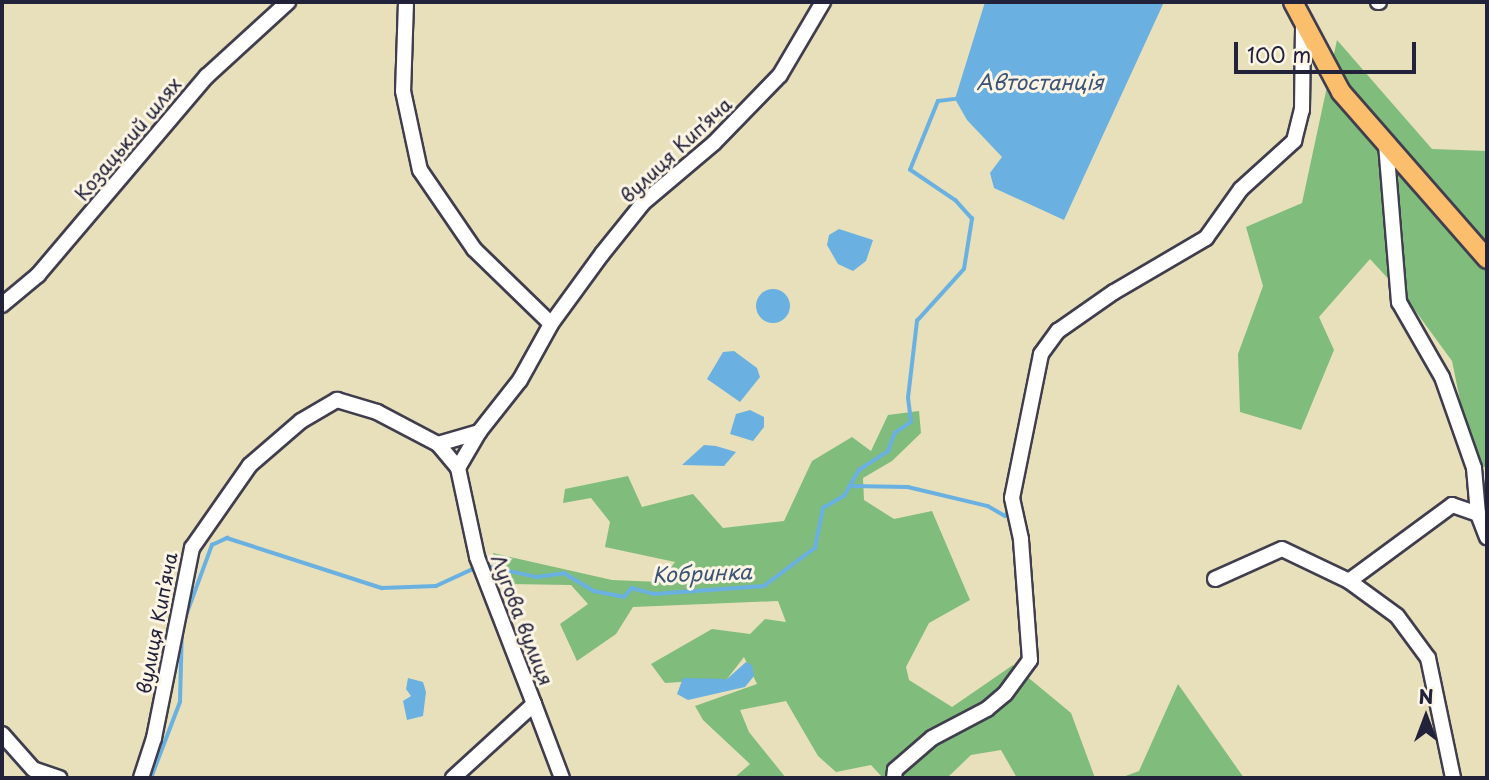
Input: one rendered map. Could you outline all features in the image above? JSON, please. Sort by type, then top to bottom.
[{"type":"main road","points":[[1293,2],[1341,92],[1487,259]]},
{"type":"street","name":"Козацький шлях","points":[[2,305],[38,275],[207,76],[288,2]]},
{"type":"street","points":[[406,2],[402,92],[420,170],[474,249],[551,324]]},
{"type":"street","name":"вулиця Кипʼяча","points":[[458,468],[479,432],[520,380],[551,324],[643,203],[714,143],[780,75],[823,2]]},
{"type":"street","points":[[894,778],[895,770],[932,738],[987,709],[1005,694],[1030,660],[1021,538],[1012,498],[1041,354],[1058,331],[1114,292],[1206,237],[1241,189],[1294,141],[1302,110],[1303,22]]},
{"type":"street","points":[[1386,144],[1399,302],[1442,377],[1474,468],[1478,514],[1487,537]]},
{"type":"street","name":"вулиця Кипʼяча","points":[[141,778],[154,738],[192,548],[250,465],[301,421],[337,400],[377,412],[438,444]]},
{"type":"street","points":[[458,468],[438,444],[479,432]]},
{"type":"street","name":"Лугова вулиця","points":[[458,468],[477,557],[562,778]]},
{"type":"street","points":[[1349,581],[1452,505],[1478,514]]},
{"type":"street","points":[[1215,579],[1282,549],[1349,581],[1396,616],[1427,658],[1453,778]]},
{"type":"street","name":"Лугова вулиця","points":[[453,778],[534,704]]},
{"type":"street","points":[[2,734],[28,774],[59,778]]},
{"type":"green space","points":[[1337,40],[1432,149],[1487,151],[1487,467],[1474,468],[1452,361],[1406,298],[1370,259],[1319,317],[1334,350],[1301,430],[1240,412],[1238,354],[1263,286],[1246,227],[1302,203]]},
{"type":"green space","points":[[919,411],[921,433],[892,461],[863,478],[864,500],[894,519],[932,511],[970,600],[929,623],[906,667],[909,680],[952,707],[1013,665],[1071,713],[1095,778],[1017,778],[1001,750],[971,755],[947,778],[883,778],[871,765],[836,772],[818,756],[786,701],[740,710],[749,732],[786,778],[734,778],[750,764],[703,720],[695,706],[757,684],[744,657],[727,679],[665,683],[651,664],[712,629],[750,634],[765,619],[786,622],[778,601],[633,607],[616,634],[577,661],[560,624],[588,604],[571,585],[500,584],[493,553],[612,580],[660,582],[675,562],[605,547],[610,522],[591,498],[563,503],[565,489],[628,476],[642,507],[693,494],[723,528],[784,521],[812,461],[852,437],[871,451],[888,415]]},
{"type":"green space","points":[[1178,684],[1244,778],[1120,778],[1139,771]]},
{"type":"water","name":"Автостанція","points":[[985,2],[1164,2],[1064,220],[994,188],[990,173],[1002,157],[967,120],[955,99]]},
{"type":"water","points":[[839,229],[873,240],[866,261],[853,271],[838,264],[827,245],[829,235]]},
{"type":"water","points":[[773,289],[785,294],[790,306],[785,318],[773,323],[761,318],[756,306],[761,294]]},
{"type":"water","points":[[734,351],[757,368],[760,377],[740,402],[707,379],[723,352]]},
{"type":"water","points":[[750,410],[764,417],[764,427],[753,441],[730,434],[736,414]]},
{"type":"water","points":[[704,445],[736,452],[724,466],[682,465]]},
{"type":"water","points":[[746,662],[752,665],[754,676],[745,687],[688,700],[677,694],[683,678],[727,679]]},
{"type":"water","points":[[408,678],[423,682],[426,692],[423,716],[407,720],[403,701],[411,696],[406,689]]},
{"type":"waterway","name":"Кобринка","points":[[491,567],[537,577],[564,573],[594,591],[624,597],[632,588],[654,594],[764,586],[815,548],[823,508],[844,496],[859,470],[888,451],[895,433],[911,422],[908,398],[917,321],[964,269],[972,219],[956,201],[910,170],[938,101],[955,99]]},
{"type":"waterway","points":[[851,486],[908,487],[988,506],[1005,516],[1008,512]]},
{"type":"waterway","name":"Кобринка","points":[[184,621],[212,545],[227,538],[382,588],[436,586],[473,569]]},
{"type":"waterway","name":"Кобринка","points":[[151,778],[180,702],[182,628]]}]
